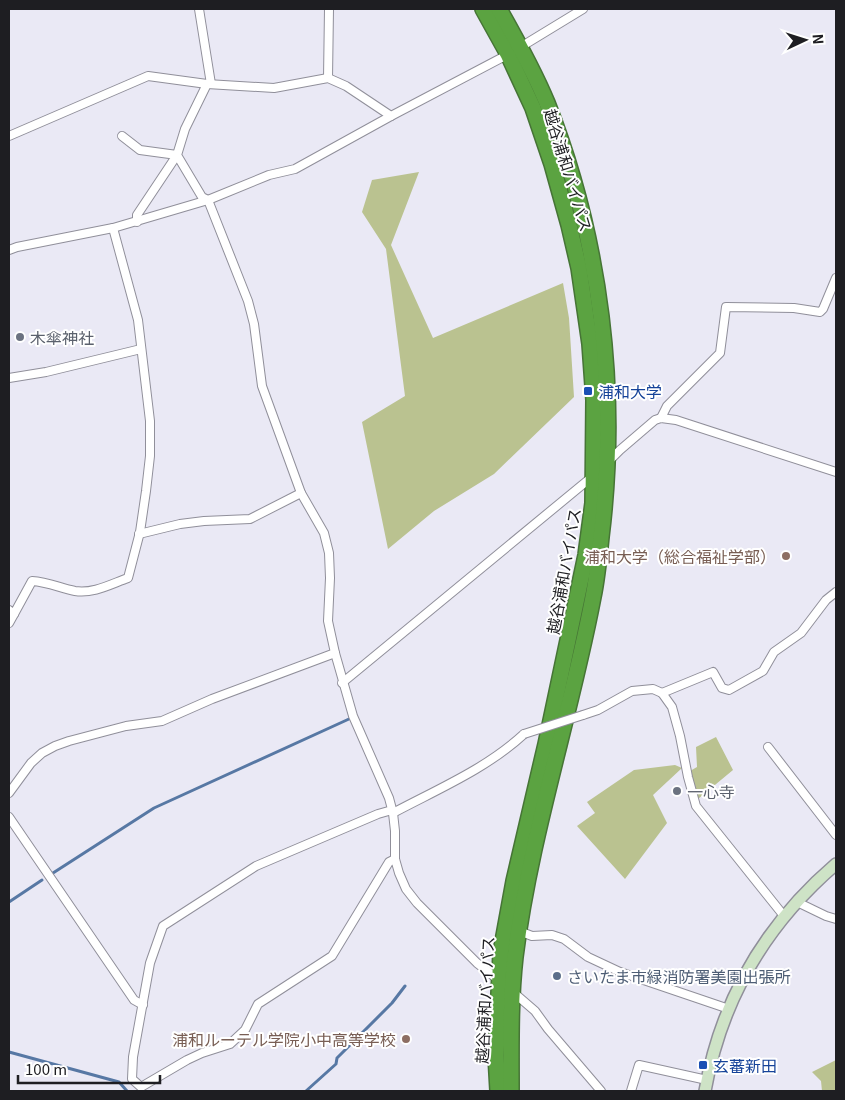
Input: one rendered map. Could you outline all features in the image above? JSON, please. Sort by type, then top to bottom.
[{"type":"highway","name":"越谷浦和バイパス","points":[[483,9],[514,51],[545,100],[560,140],[582,214],[594,267],[606,359],[608,463],[594,596],[532,865],[519,931],[510,1019],[511,1091]]},
{"type":"highway","name":"越谷浦和バイパス","points":[[498,1091],[496,1056],[501,952],[514,881],[546,744],[586,555],[593,504],[594,400],[590,344],[579,268],[569,225],[552,164],[499,9]]},
{"type":"main road","points":[[706,1085],[721,1030],[748,969],[784,916],[836,864]]},
{"type":"street","points":[[137,222],[137,215],[177,155],[185,129],[209,84],[199,9]]},
{"type":"street","points":[[328,78],[329,9]]},
{"type":"street","points":[[9,250],[137,222],[208,200],[269,175],[295,169],[514,51],[583,9]]},
{"type":"street","points":[[9,136],[148,76],[209,84],[274,88],[328,78],[346,86],[391,116]]},
{"type":"street","points":[[122,136],[140,150],[177,155]]},
{"type":"street","points":[[177,155],[202,197],[208,200],[248,301],[254,324],[262,386],[301,493],[324,533],[329,553],[328,621],[335,653],[342,683],[353,716],[393,812],[395,859],[406,889],[417,903],[477,963],[535,1011],[601,1091]]},
{"type":"street","points":[[9,623],[11,612],[32,582],[45,582],[75,591],[87,592],[128,578],[139,534],[150,456],[150,422],[138,320],[113,228]]},
{"type":"street","points":[[661,418],[667,406],[720,353],[726,307],[794,308],[820,312],[836,278]]},
{"type":"street","points":[[9,378],[46,372],[141,349]]},
{"type":"street","points":[[342,683],[576,488],[593,476],[655,420],[661,418],[676,420],[836,472]]},
{"type":"street","points":[[139,534],[180,524],[204,521],[244,521],[301,493]]},
{"type":"street","points":[[662,693],[713,672],[722,688],[729,690],[762,671],[774,652],[801,633],[826,600],[836,592]]},
{"type":"street","points":[[9,792],[31,763],[42,753],[55,746],[126,726],[162,721],[212,699],[335,653]]},
{"type":"street","points":[[395,859],[389,862],[332,956],[258,1004],[245,1030],[230,1044],[187,1060],[141,1087],[132,1080],[134,1057],[150,964],[164,926],[256,866],[369,818],[393,812],[486,764],[505,751],[524,734],[598,710],[632,691],[653,689],[662,693],[672,707],[696,806],[784,916]]},
{"type":"street","points":[[768,747],[836,835]]},
{"type":"street","points":[[9,817],[134,1000],[143,1006]]},
{"type":"street","points":[[797,902],[836,919]]},
{"type":"street","points":[[519,931],[532,936],[552,935],[564,939],[588,957],[620,972],[729,1009]]},
{"type":"street","points":[[631,1091],[639,1064],[706,1085]]},
{"type":"green space","points":[[419,172],[391,245],[433,338],[563,283],[569,318],[574,397],[494,474],[434,511],[388,549],[362,422],[405,396],[386,249],[362,212],[372,180]]},
{"type":"green space","points":[[716,737],[733,770],[698,799],[690,771],[697,767],[696,747]]},
{"type":"green space","points":[[675,765],[682,768],[653,795],[667,823],[625,879],[577,826],[595,813],[587,802],[634,770]]},
{"type":"green space","points":[[836,1060],[836,1091],[822,1091],[821,1081],[812,1072]]},
{"type":"waterway","points":[[53,873],[154,808],[349,719]]},
{"type":"waterway","points":[[9,902],[42,880]]},
{"type":"waterway","points":[[306,1091],[336,1064],[337,1058],[392,1003],[405,986]]},
{"type":"waterway","points":[[9,1052],[119,1082],[127,1091]]},
{"type":"place","name":"木傘神社","points":[[20,337]]},
{"type":"place","name":"浦和大学","points":[[588,391]]},
{"type":"place","name":"浦和大学（総合福祉学部）","points":[[786,556]]},
{"type":"place","name":"一心寺","points":[[677,791]]},
{"type":"place","name":"さいたま市緑消防署美園出張所","points":[[557,976]]},
{"type":"place","name":"浦和ルーテル学院小中高等学校","points":[[406,1039]]},
{"type":"place","name":"玄蕃新田","points":[[703,1065]]}]
